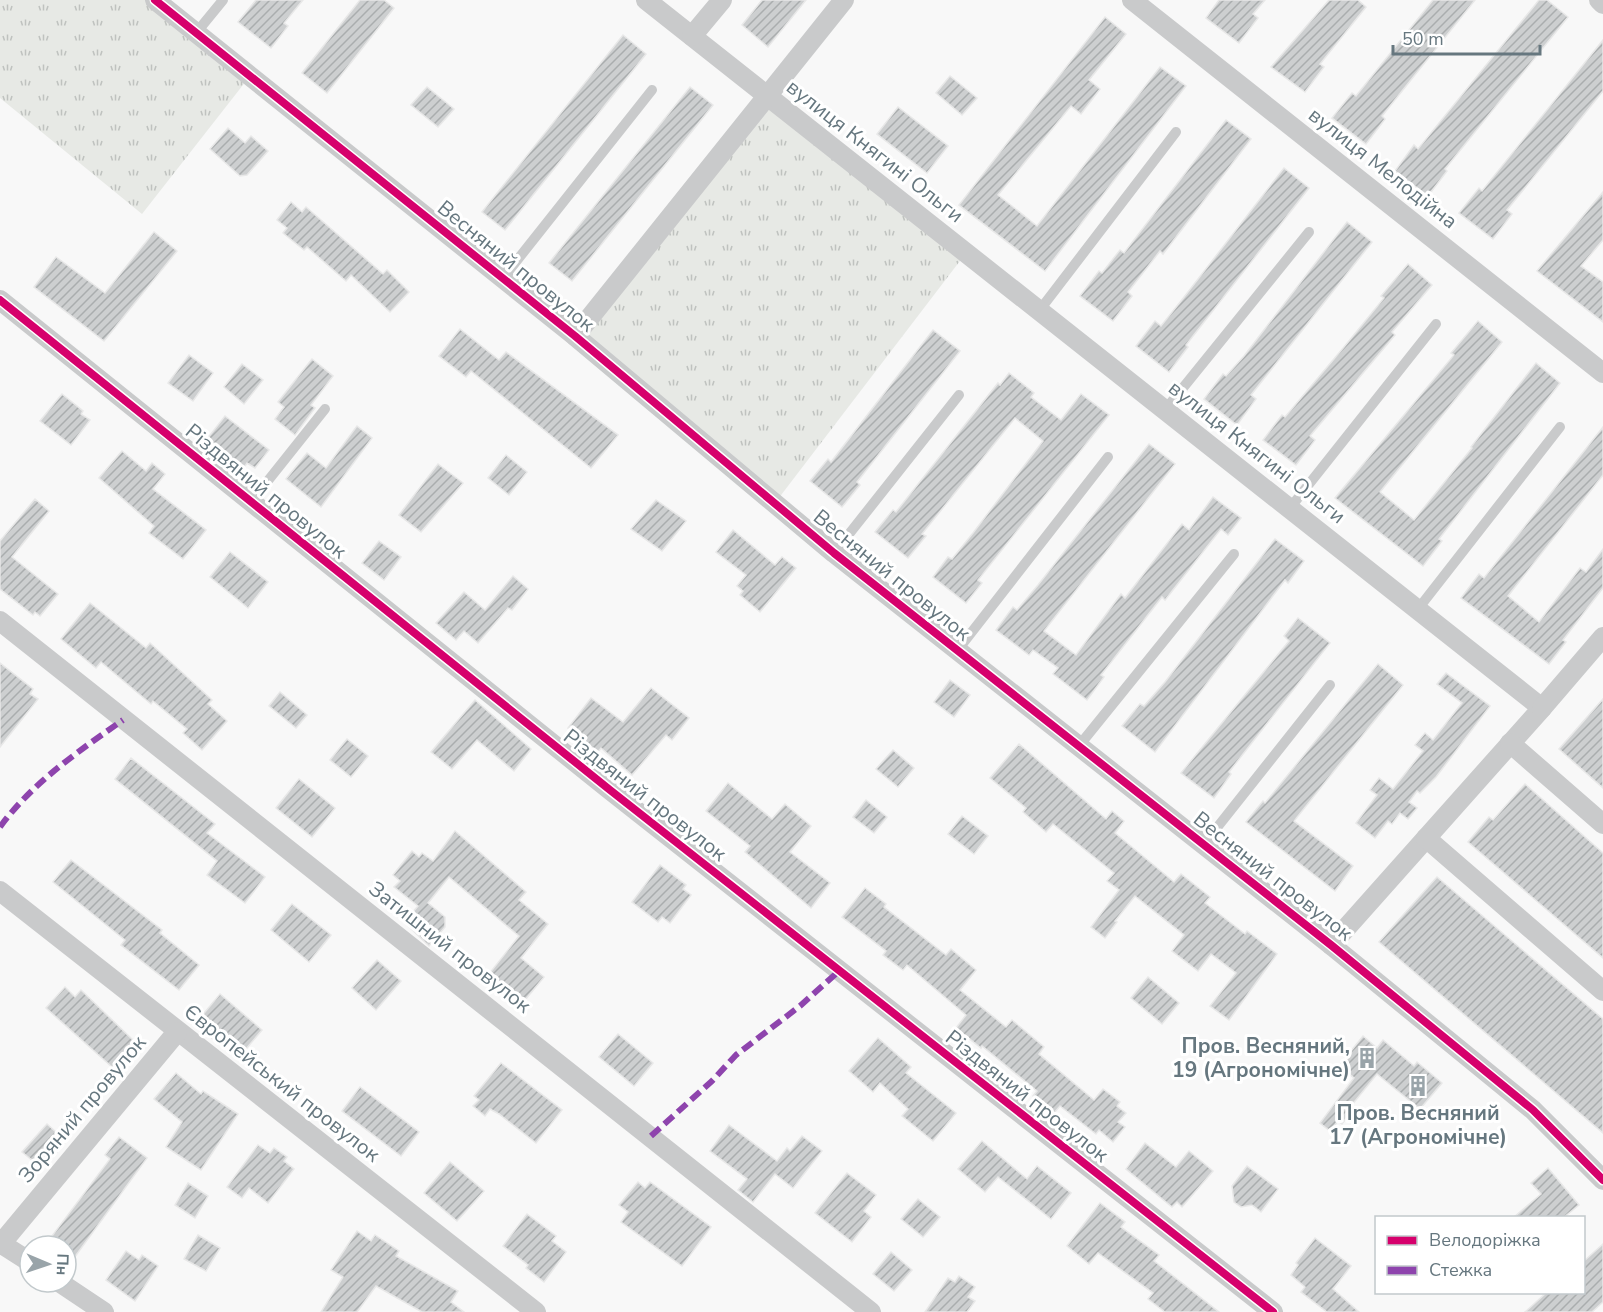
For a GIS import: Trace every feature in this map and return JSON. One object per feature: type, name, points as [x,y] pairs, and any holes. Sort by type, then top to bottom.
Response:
[{"type":"street","name":"Весняний провулок","points":[[155,0],[575,336],[834,553],[1331,945],[1533,1110],[1602,1176]]},
{"type":"street","name":"вулиця Княгині Ольги","points":[[646,0],[1542,708]]},
{"type":"street","points":[[692,36],[722,0]]},
{"type":"street","points":[[575,336],[844,0]]},
{"type":"street","name":"вулиця Мелодійна","points":[[1132,0],[1603,373]]},
{"type":"street","points":[[1599,0],[1603,4]]},
{"type":"street","name":"Різдвяний провулок","points":[[0,300],[600,783],[1273,1312]]},
{"type":"street","name":"Затишний провулок","points":[[0,621],[871,1312]]},
{"type":"street","points":[[1331,945],[1602,640]]},
{"type":"street","points":[[1510,743],[1603,824]]},
{"type":"street","points":[[1426,838],[1603,990]]},
{"type":"street","name":"Європейський провулок","points":[[0,891],[536,1312]]},
{"type":"street","name":"Зоряний провулок","points":[[0,1244],[177,1032]]},
{"type":"street","points":[[0,1244],[18,1255]]},
{"type":"street","points":[[77,1294],[104,1312]]},
{"type":"lane","points":[[196,33],[223,0]]},
{"type":"lane","points":[[503,278],[652,90]]},
{"type":"lane","points":[[1039,310],[1176,132]]},
{"type":"lane","points":[[1165,410],[1309,232]]},
{"type":"lane","points":[[1290,508],[1436,324]]},
{"type":"lane","points":[[834,553],[959,395]]},
{"type":"lane","points":[[251,502],[324,409]]},
{"type":"lane","points":[[1418,609],[1560,427]]},
{"type":"lane","points":[[957,651],[1108,457]]},
{"type":"lane","points":[[1078,747],[1234,554]]},
{"type":"lane","points":[[1204,844],[1330,685]]},
{"type":"green space","points":[[0,0],[155,0],[250,76],[142,214],[0,98]]},
{"type":"green space","points":[[767,96],[966,253],[775,503],[575,336]]},
{"type":"building","points":[[256,0],[303,0],[284,23],[288,26],[271,48],[238,22]]},
{"type":"building","points":[[360,0],[384,0],[394,8],[327,93],[302,73]]},
{"type":"building","points":[[762,0],[806,0],[768,47],[742,25]]},
{"type":"building","points":[[1219,0],[1265,0],[1253,14],[1258,18],[1239,43],[1206,18]]},
{"type":"building","points":[[1329,0],[1358,0],[1366,7],[1320,64],[1324,67],[1305,92],[1271,67]]},
{"type":"building","points":[[1433,0],[1475,0],[1382,116],[1385,119],[1366,144],[1332,118],[1352,93],[1356,96]]},
{"type":"building","points":[[1539,0],[1547,0],[1568,17],[1445,169],[1447,171],[1428,196],[1395,171],[1414,145],[1418,149]]},
{"type":"building","points":[[1105,17],[1126,34],[1089,80],[1100,89],[1081,114],[1071,106],[998,195],[1037,226],[1160,67],[1186,86],[1045,271],[959,205]]},
{"type":"building","points":[[623,35],[646,54],[505,230],[482,212]]},
{"type":"building","points":[[1603,40],[1603,91],[1507,210],[1512,214],[1493,239],[1459,213],[1479,188],[1482,191]]},
{"type":"building","points":[[950,76],[977,98],[962,115],[936,93]]},
{"type":"building","points":[[427,87],[454,109],[438,127],[411,105]]},
{"type":"building","points":[[690,87],[713,105],[572,281],[549,263]]},
{"type":"building","points":[[898,107],[948,146],[927,173],[877,134]]},
{"type":"building","points":[[1226,120],[1251,139],[1163,254],[1160,251],[1128,292],[1132,296],[1113,321],[1080,296],[1099,271],[1102,273],[1120,250],[1124,253]]},
{"type":"building","points":[[228,128],[245,143],[251,136],[268,151],[247,175],[240,176],[210,149]]},
{"type":"building","points":[[1284,168],[1309,188],[1186,345],[1188,347],[1169,372],[1136,346],[1155,321],[1161,326]]},
{"type":"building","points":[[1603,192],[1603,240],[1581,266],[1603,282],[1603,322],[1537,271]]},
{"type":"building","points":[[291,202],[302,212],[306,207],[383,274],[387,270],[409,292],[390,312],[351,275],[346,281],[307,247],[304,250],[283,233],[287,228],[277,220]]},
{"type":"building","points":[[1347,222],[1372,242],[1251,395],[1256,399],[1237,425],[1204,399],[1223,374],[1226,376],[1244,356]]},
{"type":"building","points":[[154,232],[177,251],[104,341],[34,287],[56,257],[105,293]]},
{"type":"building","points":[[1408,264],[1432,285],[1392,332],[1395,335],[1310,436],[1315,440],[1296,465],[1263,440],[1282,415],[1285,417],[1344,347],[1384,298],[1381,296]]},
{"type":"building","points":[[1478,321],[1502,342],[1380,492],[1414,520],[1536,363],[1560,383],[1439,539],[1442,541],[1423,566],[1335,498],[1454,355],[1451,353]]},
{"type":"building","points":[[460,329],[499,360],[506,352],[618,435],[591,468],[471,371],[466,377],[439,356]]},
{"type":"building","points":[[933,330],[960,351],[857,482],[860,485],[842,507],[810,481],[828,459],[831,462]]},
{"type":"building","points":[[189,355],[213,373],[193,401],[168,383]]},
{"type":"building","points":[[312,359],[333,376],[311,405],[315,408],[295,435],[275,419],[284,407],[278,402]]},
{"type":"building","points":[[242,364],[263,380],[244,404],[224,387]]},
{"type":"building","points":[[1009,373],[1034,393],[1031,397],[1061,420],[1081,394],[1109,415],[978,580],[982,583],[966,603],[933,577],[948,557],[952,559],[1043,441],[1015,418],[922,534],[926,536],[908,558],[875,532],[893,510],[896,512],[998,383],[1000,385]]},
{"type":"building","points":[[62,394],[83,411],[81,414],[90,420],[71,445],[40,421]]},
{"type":"building","points":[[225,416],[269,450],[255,468],[247,463],[241,472],[203,444]]},
{"type":"building","points":[[357,426],[372,438],[321,507],[286,479],[307,453],[326,468]]},
{"type":"building","points":[[1603,427],[1603,475],[1508,596],[1539,622],[1580,568],[1586,572],[1603,549],[1603,588],[1563,640],[1566,642],[1549,664],[1461,598],[1479,574],[1484,578]]},
{"type":"building","points":[[1149,444],[1175,464],[1044,631],[1076,655],[1121,594],[1125,598],[1182,524],[1189,530],[1213,497],[1241,518],[1228,535],[1221,529],[1165,600],[1162,597],[1101,675],[1104,677],[1087,700],[1053,674],[1058,668],[1033,650],[1029,655],[996,630],[1013,607],[1017,610],[1038,585]]},
{"type":"building","points":[[122,451],[146,471],[152,463],[165,474],[153,489],[206,530],[183,559],[149,533],[154,526],[99,478]]},
{"type":"building","points":[[506,455],[527,472],[509,495],[488,478]]},
{"type":"building","points":[[438,464],[463,483],[421,532],[399,515]]},
{"type":"building","points":[[35,499],[49,511],[12,557],[58,594],[40,616],[35,612],[33,615],[0,589],[0,541]]},
{"type":"building","points":[[656,500],[686,521],[662,551],[631,529]]},
{"type":"building","points":[[733,530],[775,565],[782,557],[796,568],[760,612],[740,595],[743,591],[737,586],[746,575],[716,552]]},
{"type":"building","points":[[1275,539],[1304,561],[1288,583],[1285,580],[1155,752],[1122,726],[1140,704],[1144,706],[1165,682]]},
{"type":"building","points":[[379,541],[401,557],[384,580],[362,563]]},
{"type":"building","points":[[230,552],[268,582],[248,608],[210,577]]},
{"type":"building","points":[[513,576],[528,589],[512,610],[508,608],[478,643],[464,631],[456,640],[436,623],[464,592],[485,610]]},
{"type":"building","points":[[90,603],[146,648],[150,643],[212,700],[208,704],[227,721],[202,750],[183,733],[187,729],[153,701],[151,704],[101,662],[96,668],[61,639]]},
{"type":"building","points":[[1298,618],[1330,643],[1229,772],[1231,774],[1214,798],[1181,773],[1289,641],[1284,636]]},
{"type":"building","points":[[0,663],[33,689],[30,694],[38,699],[0,747]]},
{"type":"building","points":[[1378,664],[1403,685],[1294,821],[1353,866],[1335,891],[1246,822],[1263,801],[1265,803]]},
{"type":"building","points":[[1446,673],[1490,706],[1436,777],[1420,793],[1417,791],[1409,802],[1417,808],[1408,819],[1400,813],[1392,824],[1388,821],[1375,838],[1356,823],[1377,795],[1370,790],[1379,778],[1393,789],[1423,751],[1415,745],[1425,733],[1433,740],[1462,703],[1437,684]]},
{"type":"building","points":[[950,680],[970,695],[954,717],[934,702]]},
{"type":"building","points":[[651,688],[689,718],[672,740],[666,735],[632,775],[601,748],[598,752],[568,728],[591,698],[623,722]]},
{"type":"building","points":[[280,692],[307,715],[296,728],[269,706]]},
{"type":"building","points":[[1603,699],[1603,788],[1559,749]]},
{"type":"building","points":[[475,700],[531,749],[514,771],[477,740],[452,769],[431,752]]},
{"type":"building","points":[[347,739],[368,756],[351,777],[330,760]]},
{"type":"building","points":[[1019,744],[1106,819],[1112,811],[1124,821],[1115,833],[1174,882],[1181,874],[1210,897],[1205,903],[1245,934],[1247,931],[1277,954],[1229,1020],[1210,1006],[1236,973],[1211,954],[1198,971],[1172,951],[1184,935],[1135,896],[1105,938],[1091,927],[1119,890],[1107,881],[1114,873],[1053,824],[1046,832],[1023,812],[1026,808],[990,778]]},
{"type":"building","points":[[893,750],[914,768],[898,787],[876,769]]},
{"type":"building","points":[[131,758],[215,824],[207,833],[265,877],[245,903],[207,875],[217,861],[115,779]]},
{"type":"building","points":[[299,779],[335,808],[312,837],[276,808]]},
{"type":"building","points":[[728,783],[772,819],[785,804],[811,826],[790,852],[830,883],[811,908],[745,852],[750,846],[706,811]]},
{"type":"building","points":[[1525,784],[1603,853],[1603,958],[1468,842],[1489,817],[1493,820]]},
{"type":"building","points":[[866,800],[887,817],[874,833],[853,817]]},
{"type":"building","points":[[962,816],[988,836],[974,854],[948,834]]},
{"type":"building","points":[[455,831],[526,892],[519,900],[548,924],[521,958],[544,977],[525,1000],[501,982],[497,988],[485,979],[519,936],[449,877],[428,903],[445,917],[445,927],[429,946],[404,922],[418,906],[394,887],[400,881],[393,875],[412,851],[419,857],[422,853],[433,861]]},
{"type":"building","points":[[71,860],[162,930],[160,933],[199,965],[179,990],[121,945],[125,940],[53,882]]},
{"type":"building","points":[[660,865],[686,885],[683,889],[691,895],[670,923],[662,917],[658,922],[632,902]]},
{"type":"building","points":[[1437,877],[1603,1019],[1603,1133],[1379,942]]},
{"type":"building","points":[[865,888],[886,904],[884,907],[946,955],[951,949],[976,970],[960,990],[1006,1027],[1012,1020],[1044,1047],[1039,1054],[1094,1100],[1103,1089],[1120,1102],[1117,1106],[1126,1113],[1118,1122],[1125,1127],[1113,1142],[1099,1130],[1096,1134],[1060,1106],[1054,1113],[1033,1096],[1037,1091],[956,1028],[966,1015],[907,965],[903,970],[883,955],[886,951],[842,917]]},
{"type":"building","points":[[292,904],[331,935],[309,962],[271,930]]},
{"type":"building","points":[[377,960],[401,981],[376,1010],[352,988]]},
{"type":"building","points":[[1148,977],[1179,1003],[1162,1024],[1131,998]]},
{"type":"building","points":[[65,987],[75,997],[81,990],[135,1042],[112,1067],[46,1008]]},
{"type":"building","points":[[220,994],[262,1030],[246,1049],[230,1035],[226,1040],[220,1035],[215,1041],[195,1024]]},
{"type":"building","points":[[618,1034],[653,1063],[634,1086],[599,1057]]},
{"type":"building","points":[[1363,1036],[1377,1048],[1383,1040],[1414,1066],[1417,1062],[1442,1083],[1420,1109],[1377,1074],[1351,1106],[1354,1108],[1342,1124],[1338,1121],[1330,1131],[1320,1123],[1354,1078],[1339,1066]]},
{"type":"building","points":[[878,1038],[911,1067],[906,1073],[956,1113],[933,1141],[902,1116],[908,1109],[880,1083],[873,1092],[849,1071]]},
{"type":"building","points":[[501,1063],[562,1110],[536,1143],[499,1114],[490,1109],[485,1116],[473,1106],[479,1100],[474,1096]]},
{"type":"building","points":[[176,1073],[201,1094],[203,1091],[238,1114],[201,1170],[166,1147],[182,1122],[154,1099]]},
{"type":"building","points":[[360,1087],[419,1132],[401,1156],[342,1111]]},
{"type":"building","points":[[47,1124],[66,1141],[52,1158],[47,1154],[38,1165],[22,1152]]},
{"type":"building","points":[[729,1125],[777,1161],[787,1148],[790,1151],[802,1136],[822,1151],[793,1188],[775,1174],[753,1202],[738,1190],[747,1179],[710,1151]]},
{"type":"building","points":[[119,1137],[147,1158],[78,1253],[78,1234],[54,1234],[110,1159],[105,1155]]},
{"type":"building","points":[[982,1141],[1027,1179],[1037,1166],[1071,1193],[1051,1219],[998,1177],[985,1192],[958,1169]]},
{"type":"building","points":[[1145,1143],[1176,1167],[1189,1151],[1213,1171],[1182,1207],[1177,1202],[1172,1207],[1126,1169]]},
{"type":"building","points":[[258,1145],[270,1153],[274,1148],[287,1157],[284,1161],[294,1169],[268,1203],[249,1188],[242,1198],[227,1187]]},
{"type":"building","points":[[450,1162],[484,1191],[457,1221],[424,1193]]},
{"type":"building","points":[[1247,1166],[1278,1189],[1261,1212],[1252,1205],[1241,1207],[1234,1202],[1232,1186]]},
{"type":"building","points":[[1548,1168],[1579,1205],[1565,1216],[1515,1216],[1541,1194],[1531,1183]]},
{"type":"building","points":[[847,1173],[876,1195],[864,1211],[871,1217],[852,1242],[815,1213]]},
{"type":"building","points":[[638,1182],[645,1188],[650,1182],[711,1227],[682,1266],[621,1222],[628,1212],[619,1205]]},
{"type":"building","points":[[188,1183],[208,1196],[195,1218],[175,1205]]},
{"type":"building","points":[[918,1199],[940,1217],[923,1237],[901,1219]]},
{"type":"building","points":[[1100,1203],[1125,1222],[1121,1227],[1159,1255],[1154,1261],[1219,1312],[1165,1312],[1148,1299],[1153,1293],[1098,1253],[1089,1264],[1067,1246]]},
{"type":"building","points":[[527,1214],[556,1236],[552,1241],[566,1252],[544,1282],[526,1268],[528,1265],[503,1246]]},
{"type":"building","points":[[357,1231],[371,1241],[375,1235],[399,1251],[396,1256],[458,1291],[451,1302],[464,1312],[422,1312],[376,1286],[357,1312],[321,1312],[343,1277],[331,1270]]},
{"type":"building","points":[[198,1235],[220,1248],[206,1271],[184,1259]]},
{"type":"building","points":[[1315,1238],[1351,1266],[1333,1289],[1359,1312],[1327,1312],[1301,1292],[1305,1287],[1291,1275],[1298,1265],[1296,1263]]},
{"type":"building","points":[[1603,1244],[1603,1302],[1592,1312],[1525,1312],[1545,1294],[1585,1294],[1585,1260]]},
{"type":"building","points":[[126,1251],[139,1260],[142,1255],[158,1266],[135,1301],[106,1280]]},
{"type":"building","points":[[891,1252],[912,1270],[894,1291],[873,1274]]},
{"type":"building","points":[[959,1276],[975,1287],[968,1297],[975,1301],[967,1312],[925,1312],[948,1278],[955,1282]]},
{"type":"marked path","points":[[0,827],[42,782],[74,755],[123,720]]},
{"type":"marked path","points":[[651,1136],[712,1081],[736,1055],[800,1006],[839,971]]},
{"type":"cycle path","points":[[155,0],[575,336],[834,553],[1331,945],[1533,1110],[1603,1180]]},
{"type":"cycle path","points":[[0,300],[610,790],[1273,1312]]},
{"type":"place","name":"Пров. Весняний, 19 (Агрономічне)","points":[[1367,1058]]},
{"type":"place","name":"Пров. Весняний 17 (Агрономічне)","points":[[1418,1086]]}]
